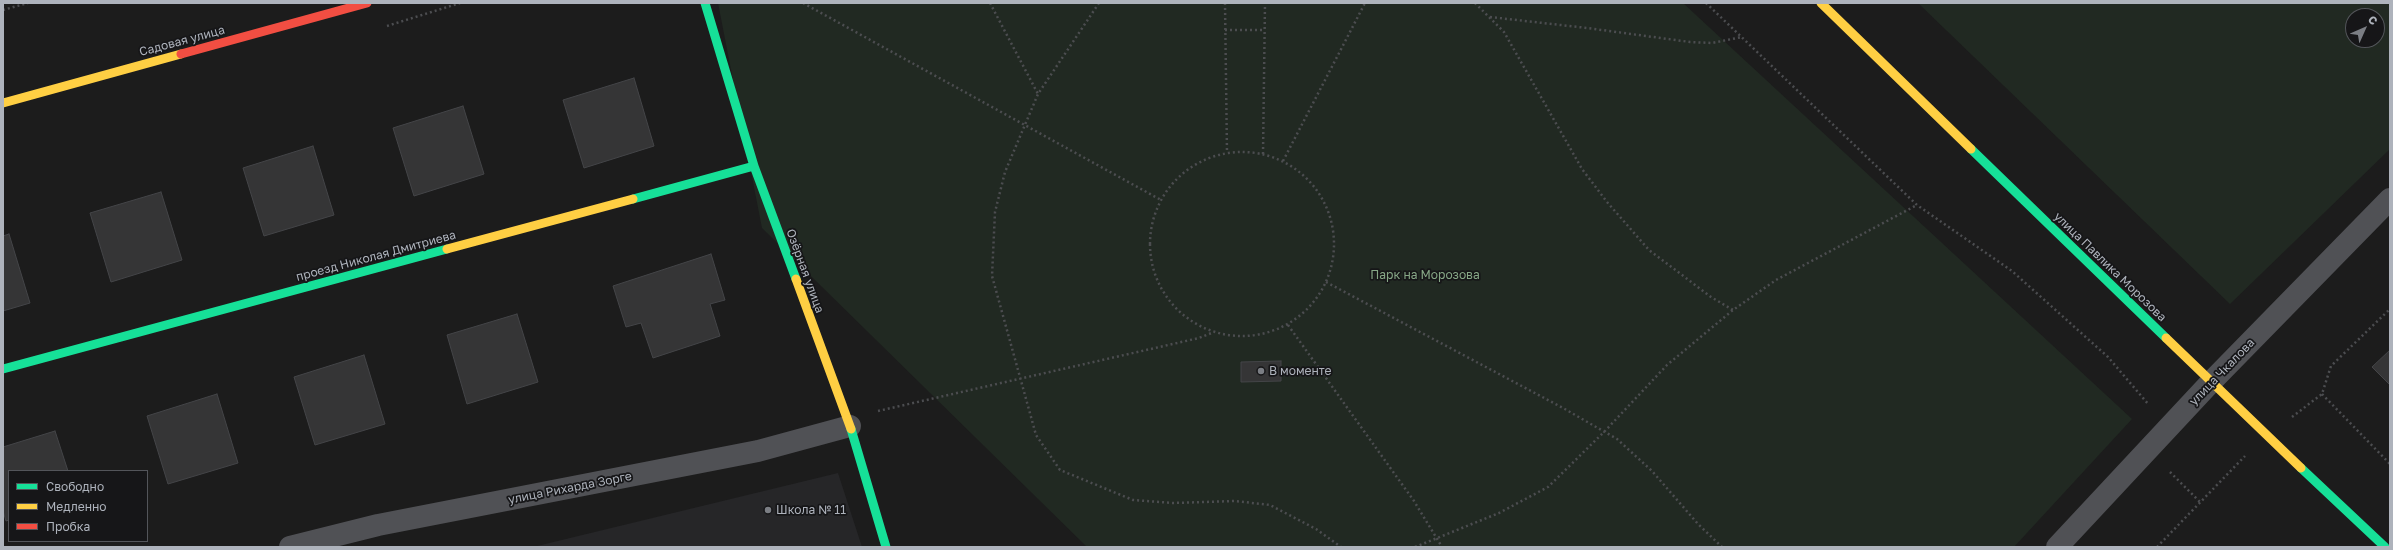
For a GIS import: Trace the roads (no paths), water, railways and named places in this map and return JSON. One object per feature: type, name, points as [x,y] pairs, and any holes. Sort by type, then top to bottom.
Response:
[{"type":"street","name":"Садовая улица","points":[[3,103],[367,3]]},
{"type":"street","name":"Озёрная улица","points":[[705,3],[754,166],[848,422],[886,547]]},
{"type":"street","name":"улица Павлика Морозова","points":[[1821,3],[2211,382],[2385,547]]},
{"type":"street","name":"проезд Николая Дмитриева","points":[[3,369],[754,166]]},
{"type":"street","name":"улица Чкалова","points":[[2057,547],[2211,382],[2390,199]]},
{"type":"street","name":"улица Рихарда Зорге","points":[[290,547],[378,525],[758,452],[848,422]]},
{"type":"place","name":"В моменте","points":[[1261,371]]},
{"type":"place","name":"Школа № 11","points":[[768,510]]},
{"type":"park label","name":"Парк на Морозова","points":[[1425,275]]}]
